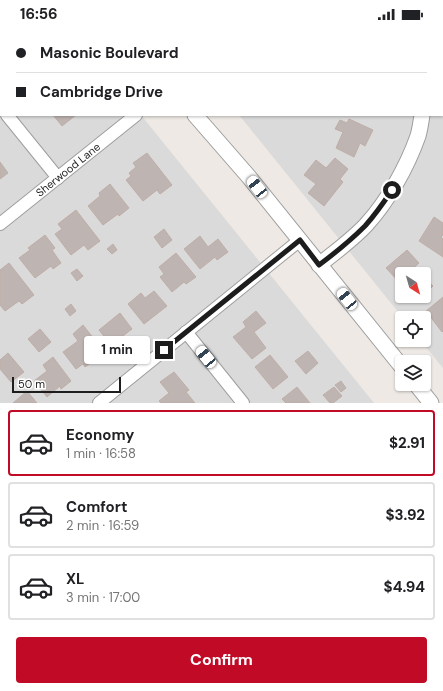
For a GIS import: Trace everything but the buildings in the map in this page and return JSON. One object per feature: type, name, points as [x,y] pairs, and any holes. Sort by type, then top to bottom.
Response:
[{"type":"street","points":[[8,116],[58,178]]},
{"type":"street","name":"Sherwood Lane","points":[[0,224],[135,116]]},
{"type":"street","points":[[196,116],[249,176],[395,358]]},
{"type":"street","points":[[319,265],[357,234],[381,206],[403,171],[418,135],[422,116]]},
{"type":"street","points":[[99,403],[300,240]]},
{"type":"street","points":[[186,332],[243,403]]},
{"type":"street","points":[[422,391],[431,403]]},
{"type":"shaded area","points":[[0,116],[142,116],[374,403],[0,403]]},
{"type":"shaded area","points":[[240,116],[443,116],[443,368],[426,347],[431,347],[431,311],[397,311]]},
{"type":"route","points":[[164,350],[300,240],[319,265],[344,246],[366,225],[392,190]]}]
